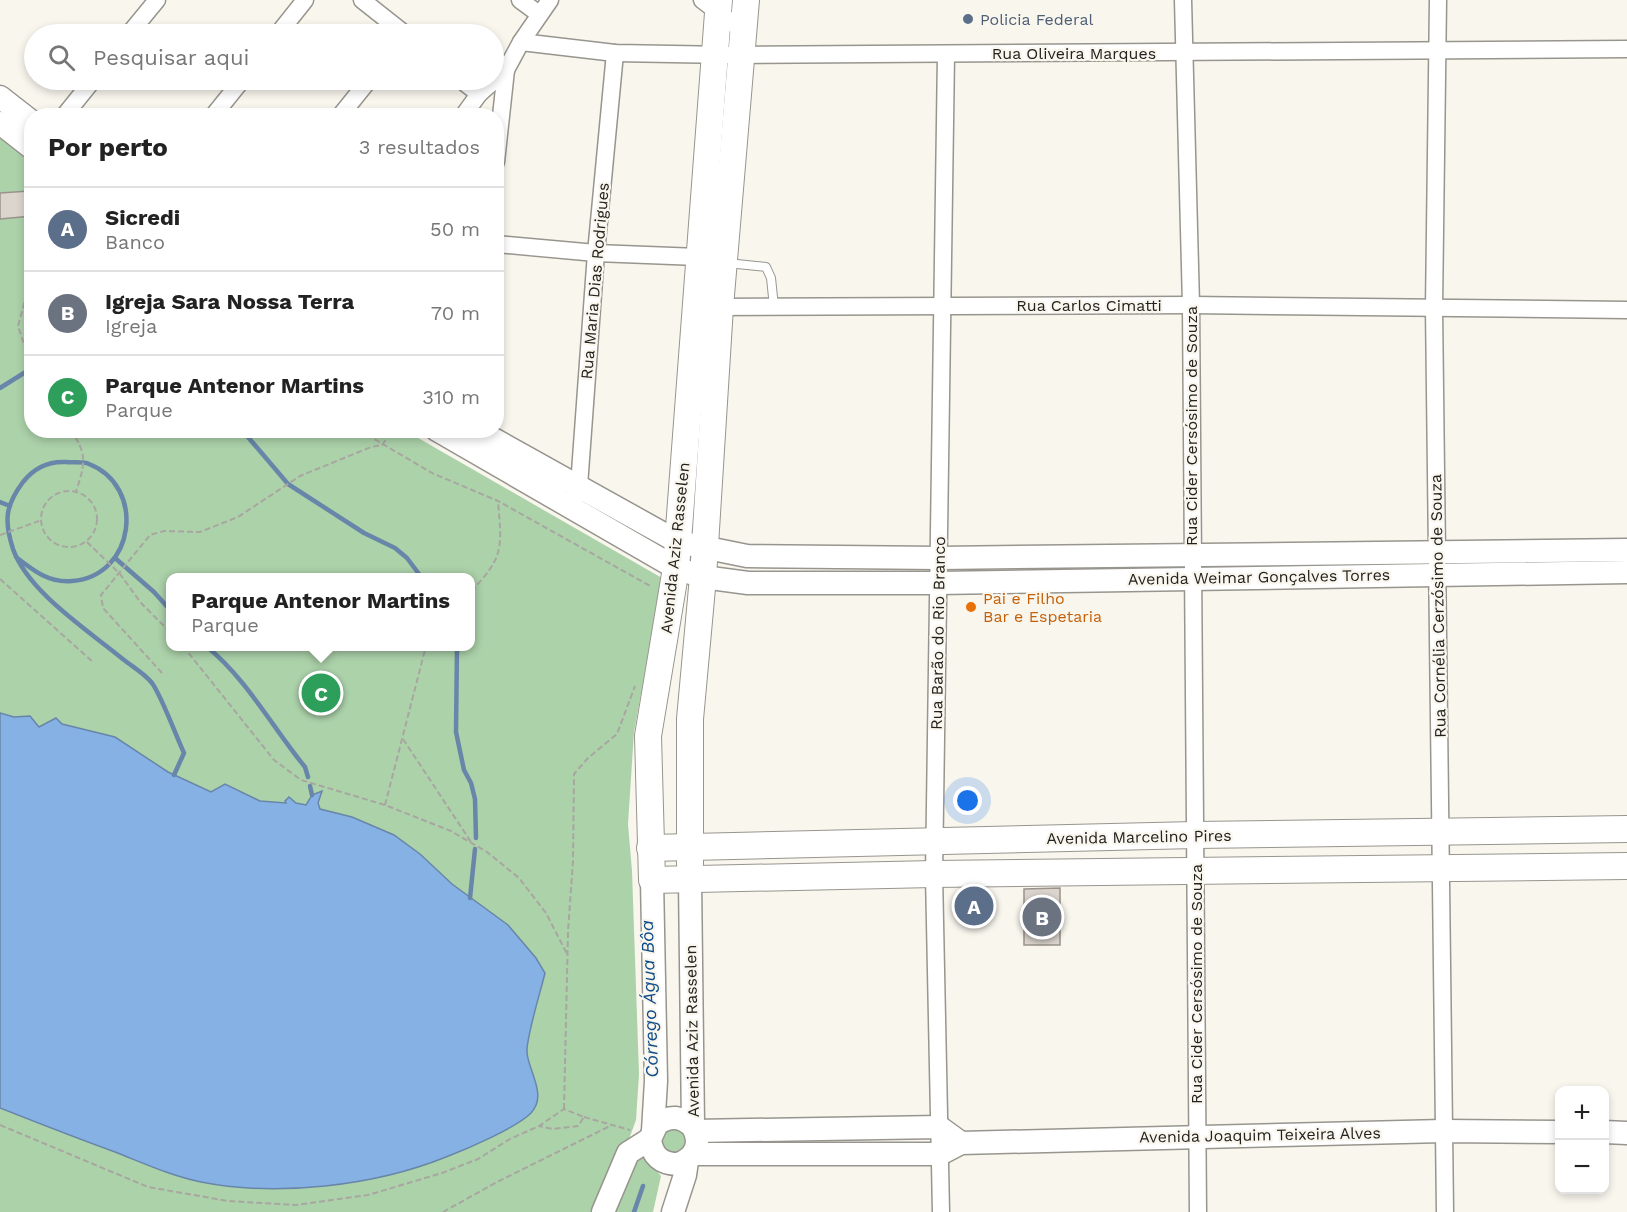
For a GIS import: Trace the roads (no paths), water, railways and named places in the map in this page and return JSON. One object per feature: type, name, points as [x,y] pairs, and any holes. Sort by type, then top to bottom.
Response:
[{"type":"main road","name":"Avenida Aziz Rasselen","points":[[674,1212],[690,1157],[698,1143],[694,1129],[690,719],[705,549],[707,307],[698,257],[732,49],[746,0]]},
{"type":"main road","name":"Avenida Aziz Rasselen","points":[[651,1135],[656,1081],[648,736],[676,568],[707,307],[723,262],[732,49],[713,4]]},
{"type":"main road","points":[[0,97],[24,116]]},
{"type":"main road","points":[[0,123],[24,142]]},
{"type":"main road","name":"Avenida Weimar Gonçalves Torres","points":[[474,438],[572,509],[676,568],[703,576],[748,583],[939,583],[1192,578],[1627,550]]},
{"type":"main road","name":"Avenida Weimar Gonçalves Torres","points":[[475,438],[579,486],[678,542],[747,556],[939,558],[1192,555],[1627,572]]},
{"type":"main road","name":"Avenida Marcelino Pires","points":[[650,848],[1195,835],[1627,829]]},
{"type":"main road","name":"Avenida Marcelino Pires","points":[[652,880],[934,874],[1627,866]]},
{"type":"main road","name":"Avenida Aziz Rasselen","points":[[603,1212],[628,1153],[651,1135],[657,1124],[672,1117],[687,1122],[694,1129]]},
{"type":"main road","points":[[694,1129],[939,1127],[961,1143]]},
{"type":"main road","points":[[910,1128],[912,1153]]},
{"type":"main road","name":"Avenida Joaquim Teixeira Alves","points":[[940,1154],[961,1143],[1443,1131],[1555,1132]]},
{"type":"main road","points":[[1609,1132],[1627,1133]]},
{"type":"main road","points":[[651,1135],[651,1148],[662,1161],[678,1164],[690,1157],[940,1154]]},
{"type":"street","points":[[137,24],[157,0]]},
{"type":"street","points":[[286,24],[305,0]]},
{"type":"street","points":[[362,0],[392,24]]},
{"type":"street","points":[[520,0],[539,14]]},
{"type":"street","points":[[504,88],[506,70],[521,42],[550,0]]},
{"type":"street","name":"Rua Cider Cersósimo de Souza","points":[[1183,0],[1191,305],[1198,1212]]},
{"type":"street","name":"Rua Cornélia Cerzósimo de Souza","points":[[1438,0],[1434,308],[1436,564],[1442,831],[1444,1212]]},
{"type":"street","points":[[713,4],[732,49]]},
{"type":"street","name":"Rua Oliveira Marques","points":[[521,42],[615,53],[732,49],[946,54],[1627,49]]},
{"type":"street","name":"Rua Maria Dias Rodrigues","points":[[572,509],[579,486],[596,254],[615,53]]},
{"type":"street","name":"Rua Barão do Rio Branco","points":[[941,1212],[934,874],[946,54]]},
{"type":"street","points":[[70,108],[85,90]]},
{"type":"street","points":[[219,108],[234,90]]},
{"type":"street","points":[[346,108],[361,90]]},
{"type":"street","points":[[474,90],[479,94]]},
{"type":"street","points":[[469,108],[484,90]]},
{"type":"street","points":[[502,108],[504,90]]},
{"type":"street","points":[[504,245],[596,254],[698,257]]},
{"type":"street","name":"Rua Carlos Cimatti","points":[[707,307],[1191,305],[1627,310]]},
{"type":"lane","points":[[723,262],[766,267],[771,278],[774,307]]},
{"type":"water","points":[[0,713],[14,717],[30,716],[39,727],[56,718],[62,724],[115,737],[168,772],[211,792],[225,784],[260,801],[286,803],[289,797],[296,803],[306,805],[312,795],[322,791],[318,803],[320,809],[352,817],[394,835],[420,854],[452,884],[508,925],[536,958],[545,973],[527,1045],[528,1059],[536,1083],[538,1099],[531,1113],[491,1138],[418,1167],[357,1182],[293,1188],[261,1188],[201,1182],[179,1176],[0,1108]]},
{"type":"waterway","points":[[0,388],[24,373]]},
{"type":"waterway","points":[[249,438],[288,484],[364,533],[395,548],[407,558],[418,573]]},
{"type":"waterway","points":[[16,557],[23,562],[29,567],[42,575],[64,581],[93,575],[110,564],[121,548],[126,529],[126,509],[119,491],[107,475],[81,462],[60,462],[37,469],[23,482],[10,506],[7,522],[10,539],[13,549],[21,565],[45,595],[152,683],[184,753],[174,775]]},
{"type":"waterway","points":[[0,502],[10,506]]},
{"type":"waterway","points":[[115,558],[166,605]]},
{"type":"waterway","points":[[211,651],[246,688],[305,767],[308,777]]},
{"type":"waterway","points":[[457,651],[456,732],[464,770],[471,783],[475,799],[476,838]]},
{"type":"waterway","points":[[310,786],[312,795]]},
{"type":"waterway","points":[[470,898],[475,849]]},
{"type":"waterway","name":"Córrego Água Bôa","points":[[634,1212],[643,1186]]},
{"type":"place","name":"Policia Federal","points":[[968,19]]},
{"type":"place","name":"Pai e Filho Bar e Espetaria","points":[[971,607]]},
{"type":"place","name":"Parque Antenor Martins","points":[[321,693]]},
{"type":"place","name":"Sicredi","points":[[974,906]]},
{"type":"place","name":"Igreja Sara Nossa Terra","points":[[1042,917]]}]
